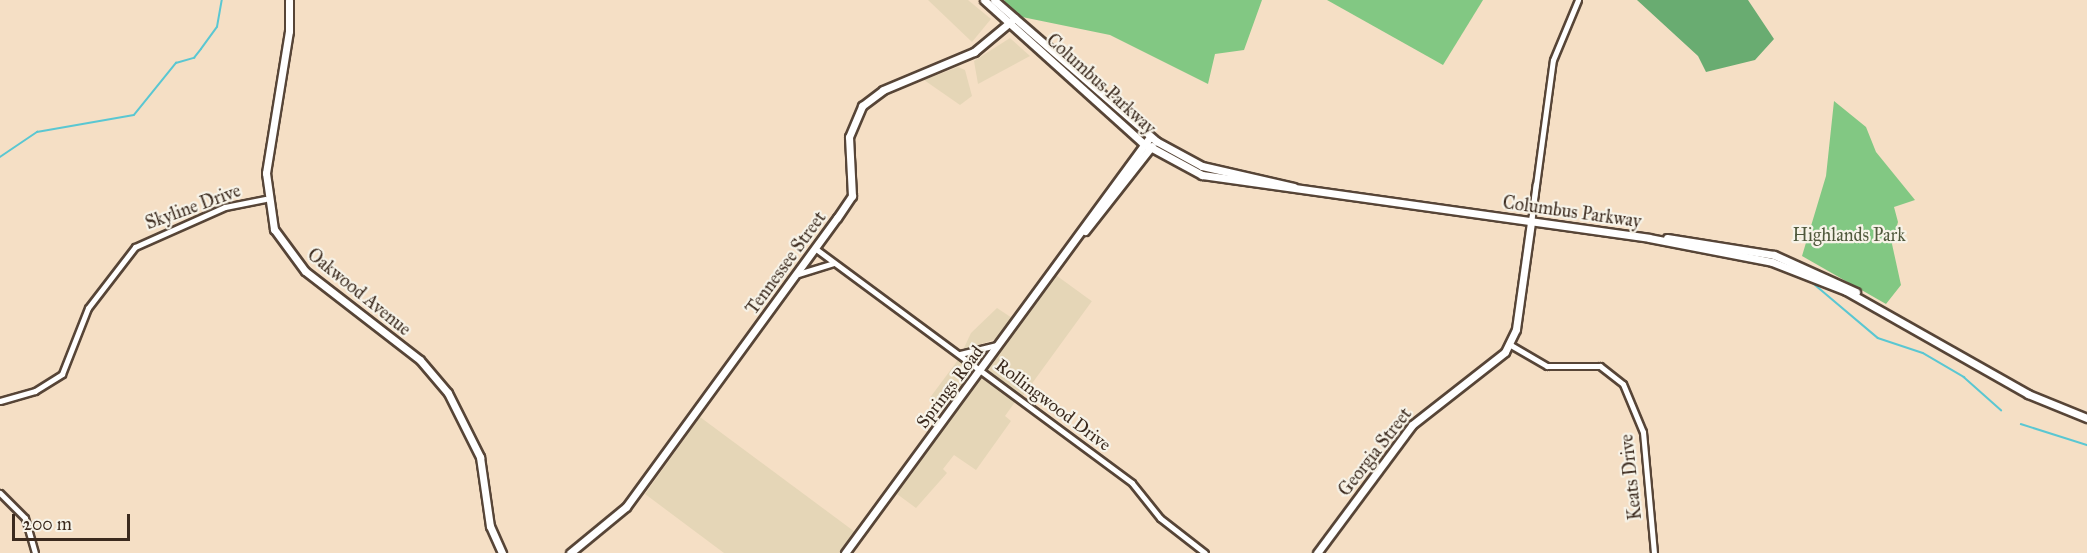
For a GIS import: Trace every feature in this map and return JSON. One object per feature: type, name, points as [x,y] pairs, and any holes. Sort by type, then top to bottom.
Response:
[{"type":"main road","name":"Oakwood Avenue","points":[[289,0],[265,199],[273,228],[296,262],[420,360],[448,393],[480,457],[490,525],[502,553]]},
{"type":"main road","name":"Columbus Parkway","points":[[984,0],[1153,139],[1202,166],[1314,193]]},
{"type":"main road","name":"Columbus Parkway","points":[[994,0],[1012,21],[1143,143],[1226,182],[1649,238],[1772,262],[1893,316],[2028,394],[2087,418]]},
{"type":"main road","name":"Tennessee Street","points":[[570,553],[626,507],[798,274],[852,196],[849,137],[862,106],[883,90],[974,52],[1012,21]]},
{"type":"main road","name":"Springs Road","points":[[1078,239],[1143,143],[1153,139]]},
{"type":"main road","name":"Springs Road","points":[[845,553],[1078,239],[1150,148],[1153,139]]},
{"type":"main road","points":[[1509,344],[1531,222]]},
{"type":"main road","name":"Georgia Street","points":[[1317,553],[1412,425],[1496,362],[1509,344]]},
{"type":"street","points":[[1531,222],[1553,60],[1578,0]]},
{"type":"street","name":"Skyline Drive","points":[[0,401],[35,391],[62,374],[88,308],[135,247],[225,207],[265,199]]},
{"type":"street","name":"Rollingwood Drive","points":[[816,249],[1132,483],[1160,518],[1205,553]]},
{"type":"street","points":[[798,274],[810,267],[833,263]]},
{"type":"street","points":[[959,354],[978,353],[1001,343]]},
{"type":"street","name":"Keats Drive","points":[[1509,344],[1547,366],[1600,366],[1623,384],[1643,432],[1654,553]]},
{"type":"street","points":[[0,493],[25,518],[35,553]]},
{"type":"shaded area","points":[[928,0],[968,0],[991,19],[972,42]]},
{"type":"shaded area","points":[[1010,38],[1030,56],[978,84],[974,61]]},
{"type":"shaded area","points":[[958,67],[965,70],[972,96],[960,105],[924,80]]},
{"type":"shaded area","points":[[1053,273],[1092,301],[1021,399],[982,371]]},
{"type":"shaded area","points":[[997,308],[1012,318],[996,339],[963,350],[971,333]]},
{"type":"shaded area","points":[[958,360],[1015,402],[1005,416],[1011,421],[976,470],[954,455],[943,469],[947,473],[916,508],[897,494],[952,417],[929,399]]},
{"type":"shaded area","points":[[700,417],[855,532],[839,553],[724,553],[645,494]]},
{"type":"green space","points":[[1004,0],[1262,0],[1244,50],[1215,54],[1208,84],[1110,35],[1012,15]]},
{"type":"green space","points":[[1327,0],[1483,0],[1443,65]]},
{"type":"green space","points":[[1637,0],[1748,0],[1774,39],[1755,60],[1706,72],[1698,56]]},
{"type":"green space","name":"Highlands Park","points":[[1834,101],[1866,127],[1876,152],[1915,200],[1894,207],[1898,222],[1892,244],[1901,285],[1886,304],[1802,256],[1826,176]]},
{"type":"waterway","points":[[0,157],[37,132],[134,115],[176,63],[194,58],[201,49],[217,27],[222,0]]},
{"type":"waterway","points":[[1813,283],[1878,338],[1923,353],[1964,377],[2001,410]]},
{"type":"waterway","points":[[2021,424],[2087,445]]}]
